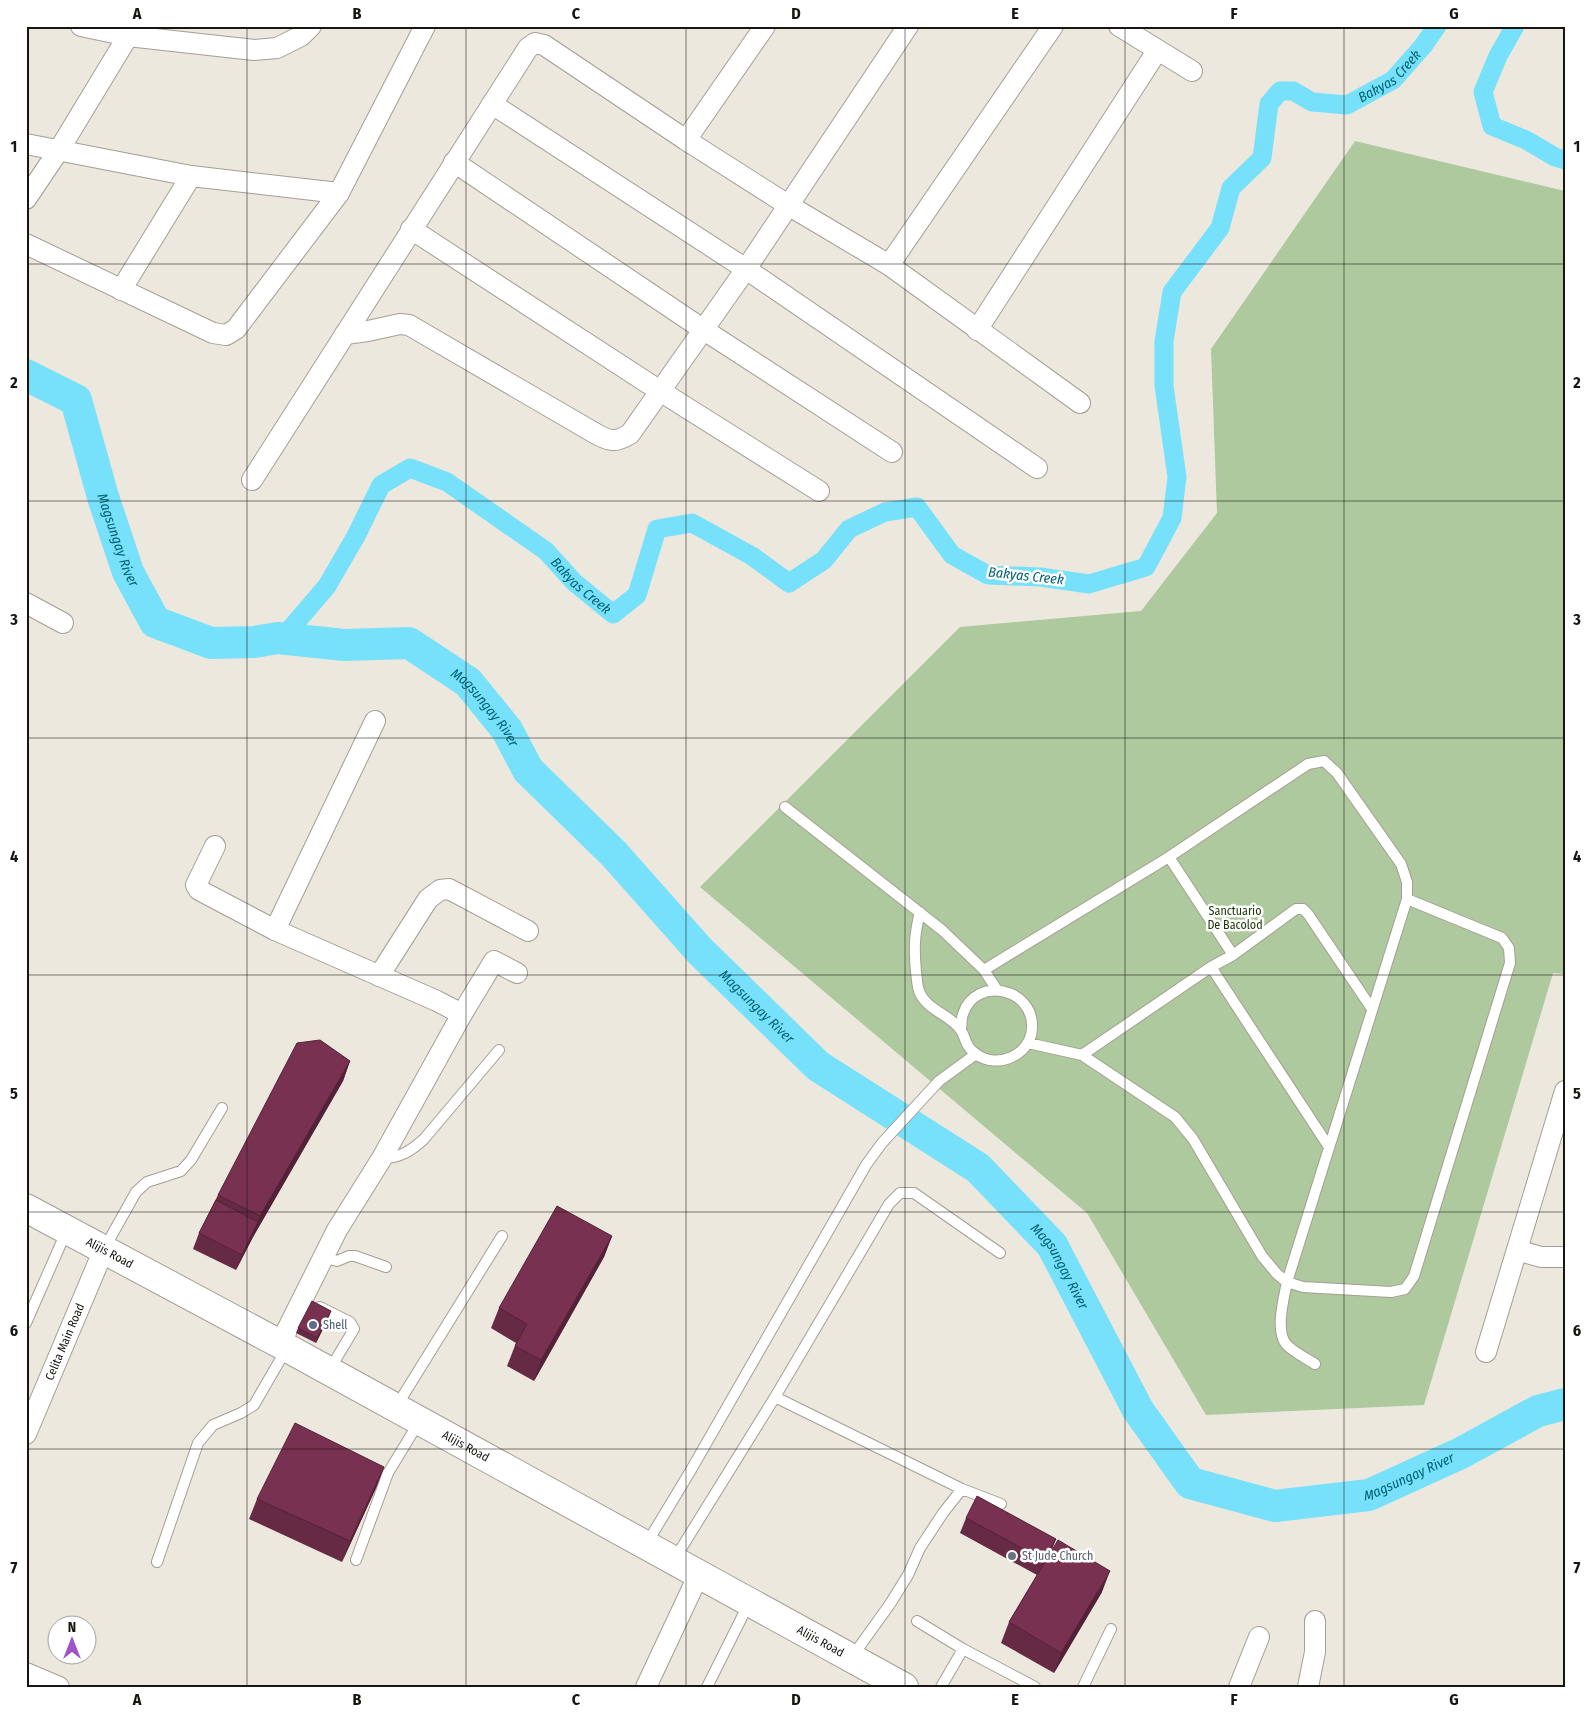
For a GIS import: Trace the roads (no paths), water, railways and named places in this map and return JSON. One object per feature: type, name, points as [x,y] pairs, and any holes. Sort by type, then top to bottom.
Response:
[{"type":"main road","name":"Alijis Road","points":[[26,1208],[329,1371],[904,1687]]},
{"type":"street","points":[[81,26],[130,31],[254,50],[277,48],[301,36],[311,26]]},
{"type":"street","points":[[26,244],[213,333],[226,335],[236,329],[339,193],[425,26]]},
{"type":"street","points":[[686,140],[765,26]]},
{"type":"street","points":[[345,334],[400,324],[409,325],[609,441],[619,440],[630,434],[746,270],[908,26]]},
{"type":"street","points":[[889,266],[1052,26]]},
{"type":"street","points":[[1119,26],[1192,72]]},
{"type":"street","points":[[26,199],[59,150],[130,31]]},
{"type":"street","points":[[252,480],[454,162],[528,48],[535,44],[544,45],[686,140],[889,266],[1080,403]]},
{"type":"street","points":[[977,330],[1157,51]]},
{"type":"street","points":[[492,104],[746,270],[1037,468]]},
{"type":"street","points":[[26,144],[191,176],[339,193]]},
{"type":"street","points":[[454,162],[704,330],[892,452]]},
{"type":"street","points":[[121,290],[191,176]]},
{"type":"street","points":[[412,229],[660,391],[819,491]]},
{"type":"street","points":[[26,603],[63,623]]},
{"type":"street","points":[[275,930],[375,721]]},
{"type":"street","points":[[215,846],[198,877],[196,885],[199,890],[275,930],[462,1014]]},
{"type":"street","points":[[379,976],[428,899],[440,890],[450,889],[528,931]]},
{"type":"street","points":[[283,1346],[337,1230],[382,1158],[462,1014],[494,961],[517,973]]},
{"type":"street","points":[[1486,1352],[1565,1091]]},
{"type":"street","name":"Celita Main Road","points":[[26,1434],[104,1249]]},
{"type":"street","points":[[1517,1250],[1542,1256],[1565,1258]]},
{"type":"street","points":[[646,1687],[699,1574]]},
{"type":"street","points":[[1308,1687],[1315,1652],[1316,1621]]},
{"type":"street","points":[[1240,1687],[1259,1637]]},
{"type":"street","points":[[26,1674],[59,1687]]},
{"type":"lane","points":[[984,970],[1169,857],[1308,764],[1324,761],[1337,773],[1400,864],[1407,882],[1407,899],[1287,1282],[1281,1315],[1281,1329],[1284,1340],[1287,1345],[1314,1364]]},
{"type":"lane","points":[[785,807],[942,930],[984,970],[997,990]]},
{"type":"lane","points":[[1169,857],[1233,954]]},
{"type":"lane","points":[[1028,1043],[1082,1055],[1174,1117],[1193,1139],[1262,1256],[1277,1274],[1287,1282],[1303,1287],[1391,1292],[1405,1288],[1414,1276],[1510,963],[1509,948],[1502,938],[1407,899]]},
{"type":"lane","points":[[1082,1055],[1233,954],[1296,909],[1303,909],[1372,1010]]},
{"type":"lane","points":[[920,912],[914,944],[918,990],[923,999],[961,1029]]},
{"type":"lane","points":[[1211,967],[1329,1147]]},
{"type":"lane","points":[[997,990],[1011,993],[1023,1002],[1031,1014],[1032,1029],[1028,1043],[1018,1054],[1004,1060],[990,1060],[976,1054],[966,1043],[961,1029],[963,1014],[970,1002],[982,993],[997,990]]},
{"type":"lane","points":[[382,1158],[402,1156],[413,1150],[499,1050]]},
{"type":"lane","points":[[646,1544],[692,1470],[866,1165],[882,1143],[939,1081],[976,1054]]},
{"type":"lane","points":[[104,1249],[136,1192],[147,1182],[181,1171],[191,1160],[222,1108]]},
{"type":"lane","points":[[673,1561],[775,1397],[889,1204],[900,1193],[914,1193],[1000,1252]]},
{"type":"lane","points":[[26,1323],[67,1229]]},
{"type":"lane","points":[[396,1408],[502,1236]]},
{"type":"lane","points":[[323,1257],[337,1261],[349,1256],[355,1256],[386,1267]]},
{"type":"lane","points":[[304,1299],[350,1322],[354,1329],[329,1371]]},
{"type":"lane","points":[[157,1562],[198,1444],[213,1425],[254,1405],[283,1346]]},
{"type":"lane","points":[[775,1397],[962,1489],[1001,1504]]},
{"type":"lane","points":[[356,1560],[388,1473],[419,1421]]},
{"type":"lane","points":[[851,1658],[908,1575],[920,1548],[938,1520],[962,1489]]},
{"type":"lane","points":[[707,1687],[749,1602]]},
{"type":"lane","points":[[918,1621],[963,1649],[1008,1671],[1035,1687]]},
{"type":"lane","points":[[1083,1687],[1112,1629]]},
{"type":"lane","points":[[942,1687],[963,1649]]},
{"type":"waterway","name":"Bakyas Creek","points":[[278,638],[286,634],[327,586],[356,536],[381,485],[410,468],[447,482],[546,551],[574,582],[613,614],[637,595],[657,529],[692,523],[752,556],[789,583],[824,560],[849,529],[885,512],[917,507],[952,555],[988,575],[1040,577],[1089,584],[1146,567],[1172,518],[1177,477],[1164,386],[1164,341],[1172,292],[1220,228],[1231,188],[1262,158],[1269,104],[1280,91],[1293,91],[1312,102],[1347,105],[1393,80],[1423,46],[1437,26]]},
{"type":"waterway","name":"Bakyas Creek","points":[[1515,26],[1498,56],[1483,92],[1492,126],[1526,140],[1555,157],[1565,160]]},
{"type":"waterway","name":"Magsungay River","points":[[26,375],[76,400],[103,497],[128,572],[155,622],[211,643],[254,642],[278,638],[344,645],[409,643],[468,682],[507,730],[528,770],[614,854],[700,951],[818,1066],[978,1168],[1052,1245],[1138,1410],[1190,1483],[1275,1506],[1369,1495],[1461,1453],[1538,1411],[1565,1404]]},
{"type":"place","name":"Shell","points":[[313,1325]]},
{"type":"place","name":"St Jude Church","points":[[1012,1556]]},
{"type":"park label","name":"Sanctuario De Bacolod","points":[[1235,918]]}]
